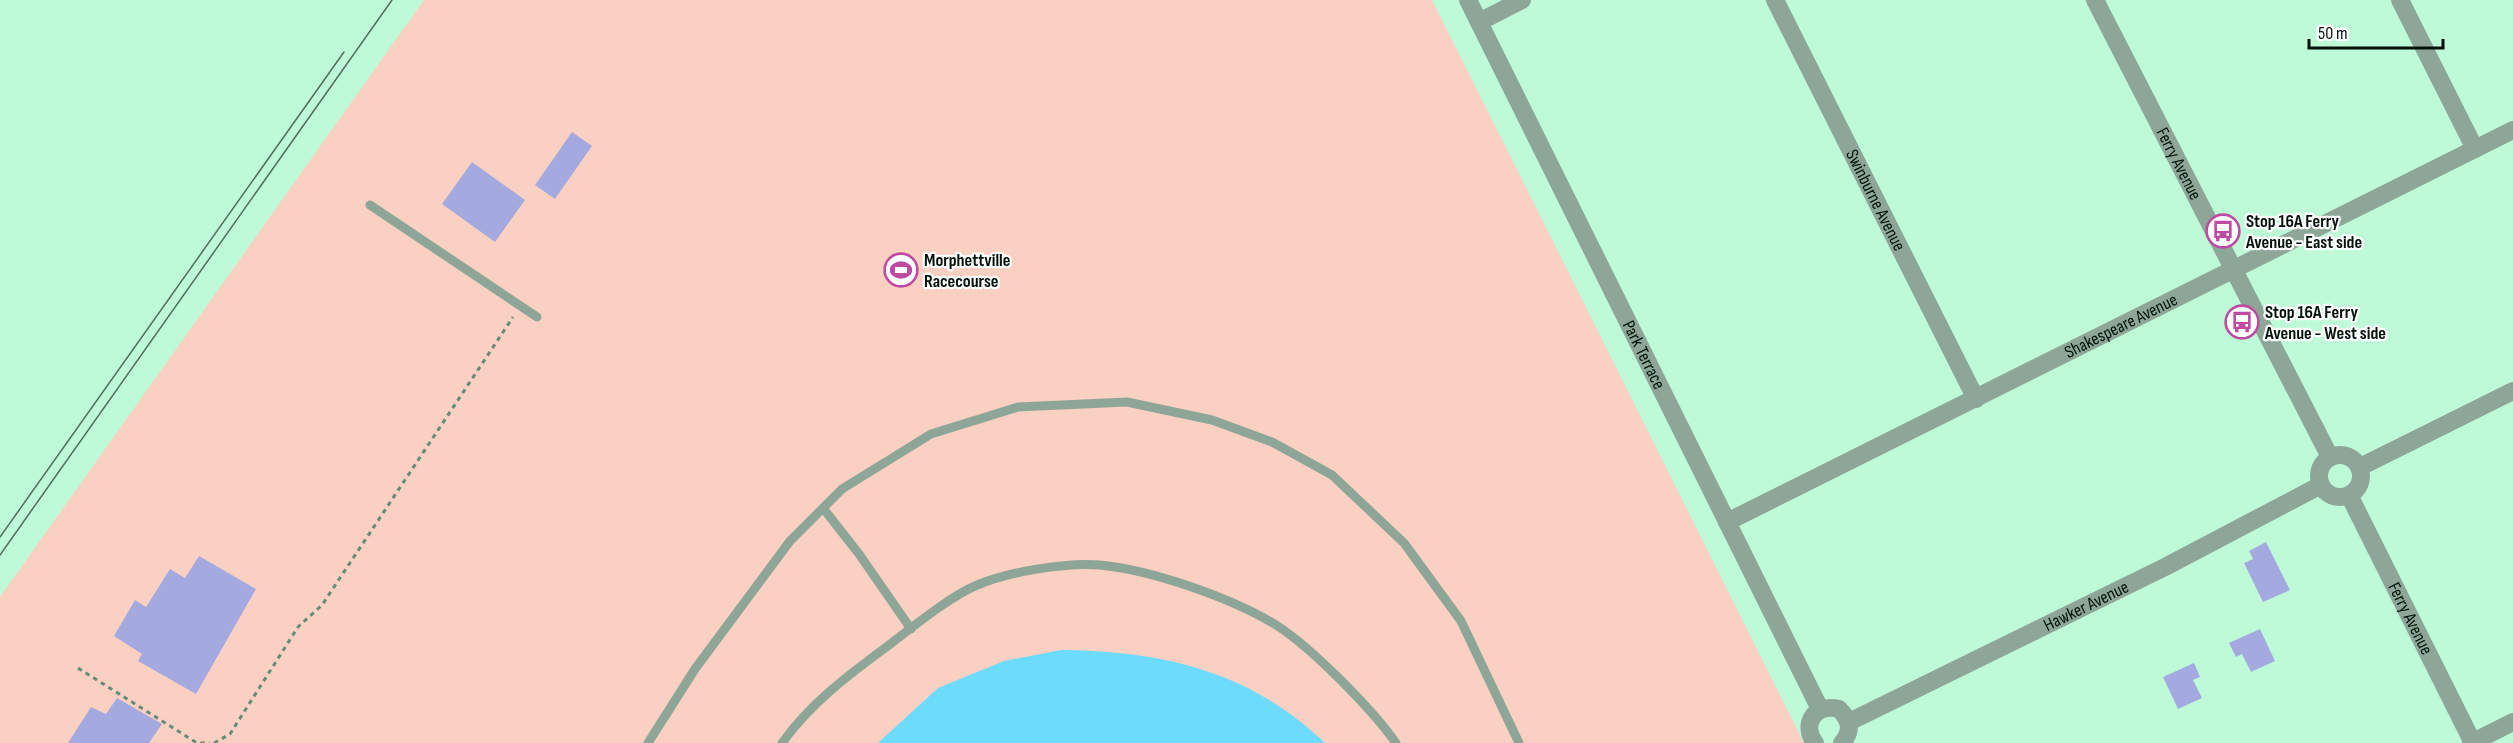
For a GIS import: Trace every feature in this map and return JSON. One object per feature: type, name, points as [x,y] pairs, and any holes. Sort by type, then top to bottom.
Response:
[{"type":"street","name":"Park Terrace","points":[[1468,0],[1820,709]]},
{"type":"street","points":[[1479,22],[1522,0]]},
{"type":"street","name":"Swinburne Avenue","points":[[1775,0],[1976,399]]},
{"type":"street","name":"Ferry Avenue","points":[[2096,0],[2330,457]]},
{"type":"street","points":[[2400,0],[2475,149]]},
{"type":"street","name":"Shakespeare Avenue","points":[[1727,522],[2513,130]]},
{"type":"street","points":[[2360,467],[2513,391]]},
{"type":"street","points":[[2347,456],[2360,467],[2360,483],[2349,495],[2333,496],[2321,485],[2320,469],[2330,457],[2347,456]]},
{"type":"street","name":"Hawker Avenue","points":[[1849,722],[2166,567],[2321,485]]},
{"type":"street","name":"Ferry Avenue","points":[[2349,495],[2472,743]]},
{"type":"street","points":[[1815,743],[1810,736],[1809,722],[1820,709],[1839,709],[1849,722],[1849,734],[1842,743]]},
{"type":"street","points":[[2472,743],[2513,722]]},
{"type":"lane","points":[[370,205],[537,317]]},
{"type":"lane","points":[[648,743],[695,669],[790,541],[842,489],[931,434],[1018,407],[1127,402],[1212,420],[1272,442],[1332,476],[1404,543],[1461,621],[1519,743]]},
{"type":"lane","points":[[823,508],[859,554],[911,629]]},
{"type":"lane","points":[[782,743],[809,710],[848,675],[974,586],[1044,567],[1100,565],[1164,579],[1225,600],[1277,625],[1326,665],[1396,743]]},
{"type":"path","points":[[78,668],[197,743],[212,743],[230,734],[298,627],[322,605],[520,305]]},
{"type":"shaded area","name":"Morphettville Racecourse","points":[[424,0],[1432,0],[1804,743],[0,743],[0,597]]},
{"type":"water","points":[[1061,650],[1134,655],[1203,670],[1235,682],[1266,698],[1296,718],[1325,743],[878,743],[938,688],[1004,661]]},
{"type":"building","points":[[572,132],[592,146],[555,199],[535,185]]},
{"type":"building","points":[[472,162],[525,200],[495,242],[442,204]]},
{"type":"building","points":[[2266,542],[2290,590],[2263,602],[2244,563],[2253,559],[2249,551]]},
{"type":"building","points":[[199,556],[256,589],[196,694],[138,661],[142,654],[114,636],[135,600],[146,607],[170,569],[185,578]]},
{"type":"building","points":[[2260,629],[2275,661],[2251,672],[2242,654],[2236,657],[2229,643]]},
{"type":"building","points":[[2194,663],[2200,677],[2193,680],[2202,698],[2178,709],[2163,677]]},
{"type":"building","points":[[117,698],[162,724],[149,743],[68,743],[91,707],[106,714]]},
{"type":"tram line","points":[[0,555],[392,0]]},
{"type":"tram line","points":[[0,537],[344,52]]},
{"type":"place","name":"Stop 16A Ferry Avenue - East side","points":[[2223,231]]},
{"type":"place","name":"Morphettville Racecourse","points":[[901,270]]},
{"type":"place","name":"Stop 16A Ferry Avenue - West side","points":[[2242,322]]}]
